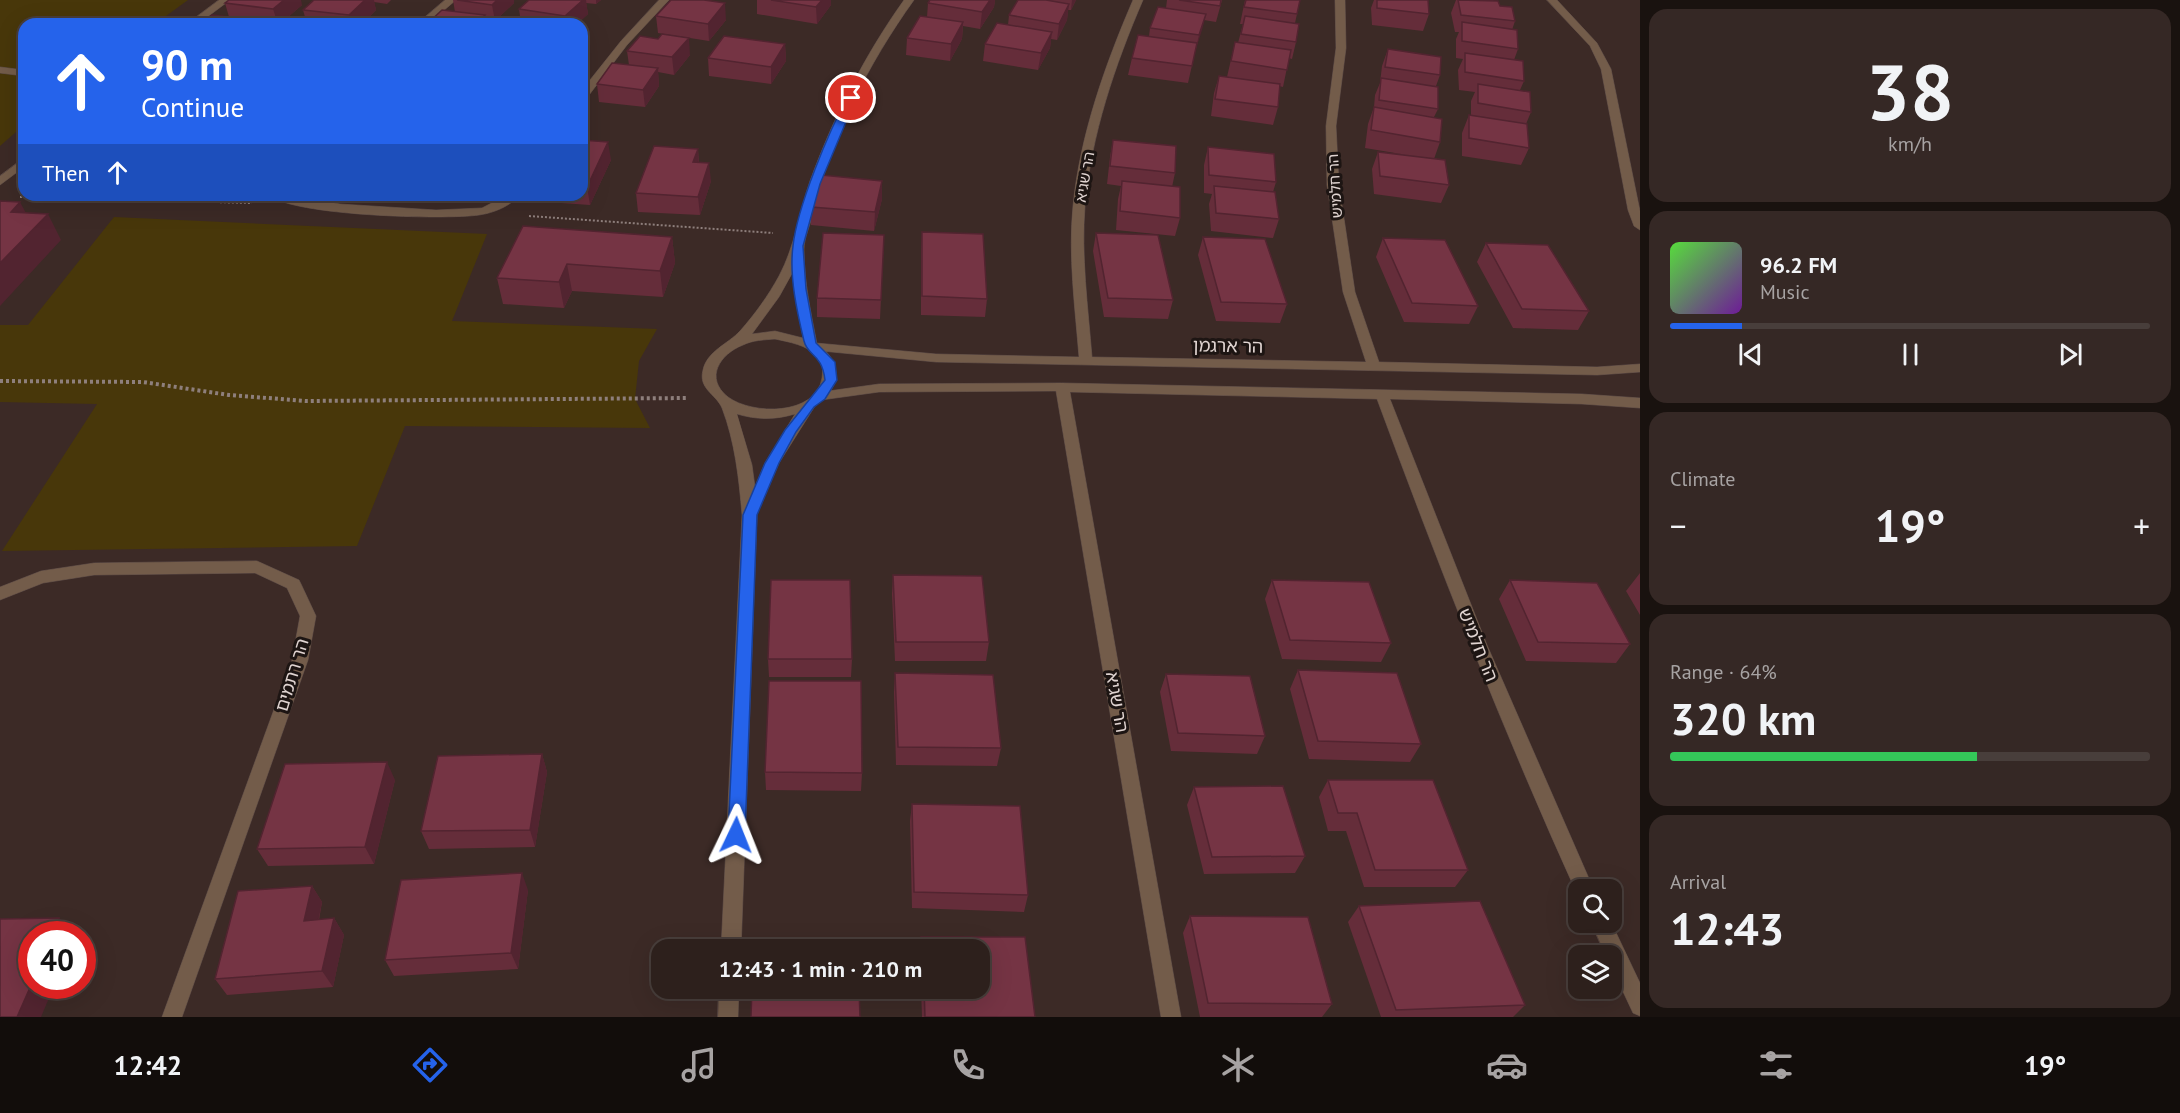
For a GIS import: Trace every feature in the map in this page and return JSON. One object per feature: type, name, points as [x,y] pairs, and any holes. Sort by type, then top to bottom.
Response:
[{"type":"street","points":[[200,18],[225,0]]},
{"type":"street","points":[[429,18],[451,0]]},
{"type":"street","points":[[588,89],[624,43],[664,0]]},
{"type":"street","points":[[731,939],[750,515],[745,465],[723,402],[712,390],[709,372],[718,355],[737,342],[765,310],[783,282],[799,241],[815,184],[851,98],[885,34],[909,0]]},
{"type":"street","name":"הר שגיא","points":[[1086,361],[1079,276],[1079,206],[1091,143],[1111,70],[1138,0]]},
{"type":"street","name":"הר חלמיש","points":[[1340,0],[1341,48],[1331,126],[1333,185],[1349,292],[1374,367]]},
{"type":"street","points":[[1552,0],[1594,45],[1606,69],[1634,210],[1640,226]]},
{"type":"street","points":[[0,70],[18,72]]},
{"type":"street","points":[[0,182],[18,166]]},
{"type":"street","points":[[289,201],[298,205],[444,214],[476,213],[497,207],[506,201]]},
{"type":"street","points":[[799,241],[800,289],[813,346]]},
{"type":"street","points":[[737,342],[775,335],[813,346],[829,362],[831,371],[831,380],[772,463],[750,515]]},
{"type":"street","name":"הר ארגמן","points":[[813,346],[936,358],[1596,371],[1640,368]]},
{"type":"street","points":[[723,402],[754,414],[769,415],[783,414],[815,400],[879,388],[1062,387],[1582,399],[1640,404]]},
{"type":"street","name":"הר שגיא","points":[[1062,387],[1171,1017]]},
{"type":"street","name":"הר חלמיש","points":[[1382,395],[1448,571],[1528,769],[1580,879]]},
{"type":"street","name":"הר רתמים","points":[[0,594],[41,577],[94,569],[257,567],[293,584],[308,616],[300,660],[172,1017]]},
{"type":"street","points":[[1606,933],[1640,1006]]},
{"type":"street","points":[[728,1017],[729,999]]},
{"type":"path","points":[[12,196],[18,196]]},
{"type":"path","points":[[171,201],[298,205]]},
{"type":"path","points":[[476,213],[799,241]]},
{"type":"path","points":[[0,381],[143,382],[229,395],[306,401],[723,402]]},
{"type":"shaded area","points":[[0,0],[188,0],[163,18],[18,18],[18,130],[0,146]]},
{"type":"shaded area","points":[[114,217],[487,234],[452,321],[657,329],[639,361],[635,399],[650,428],[405,426],[357,546],[2,551],[97,404],[0,402],[0,325],[28,325]]},
{"type":"building","points":[[229,0],[284,0],[273,9],[225,3]]},
{"type":"building","points":[[314,0],[365,0],[349,15],[303,10]]},
{"type":"building","points":[[457,0],[497,0],[492,5]]},
{"type":"building","points":[[529,0],[583,0],[565,16],[519,9]]},
{"type":"building","points":[[671,0],[704,0],[725,3],[708,24],[656,16]]},
{"type":"building","points":[[771,0],[822,0],[816,7]]},
{"type":"building","points":[[930,0],[990,0],[982,12],[928,3]]},
{"type":"building","points":[[1018,0],[1046,0],[1069,4],[1059,24],[1009,15]]},
{"type":"building","points":[[1179,0],[1221,0],[1220,6]]},
{"type":"building","points":[[1246,0],[1300,0],[1297,14],[1244,7]]},
{"type":"building","points":[[1377,0],[1428,0],[1429,14],[1377,8]]},
{"type":"building","points":[[1458,0],[1498,1],[1500,6],[1512,7],[1515,21],[1461,15]]},
{"type":"building","points":[[1158,7],[1206,14],[1199,35],[1150,28]]},
{"type":"building","points":[[442,10],[485,15],[482,18],[433,18]]},
{"type":"building","points":[[212,15],[238,18],[208,18]]},
{"type":"building","points":[[920,16],[963,22],[951,44],[907,38]]},
{"type":"building","points":[[1245,16],[1299,24],[1296,42],[1241,34]]},
{"type":"building","points":[[1462,22],[1517,30],[1518,49],[1462,41]]},
{"type":"building","points":[[997,23],[1052,32],[1041,53],[985,44]]},
{"type":"building","points":[[662,34],[689,38],[672,57],[627,51],[640,36],[658,39]]},
{"type":"building","points":[[1138,35],[1197,43],[1192,66],[1132,58]]},
{"type":"building","points":[[724,36],[785,44],[771,67],[708,58]]},
{"type":"building","points":[[1235,42],[1291,50],[1287,70],[1231,61]]},
{"type":"building","points":[[1388,49],[1441,57],[1440,75],[1385,67]]},
{"type":"building","points":[[1465,53],[1523,61],[1524,81],[1465,72]]},
{"type":"building","points":[[612,63],[658,68],[643,90],[597,84]]},
{"type":"building","points":[[1219,76],[1280,84],[1278,107],[1215,99]]},
{"type":"building","points":[[1381,78],[1438,87],[1438,109],[1379,100]]},
{"type":"building","points":[[1478,84],[1530,92],[1531,112],[1478,103]]},
{"type":"building","points":[[1374,107],[1442,119],[1440,142],[1371,130]]},
{"type":"building","points":[[1469,115],[1527,124],[1529,148],[1469,138]]},
{"type":"building","points":[[588,140],[608,142],[588,185]]},
{"type":"building","points":[[1113,140],[1176,146],[1175,173],[1110,166]]},
{"type":"building","points":[[654,146],[698,149],[693,162],[709,163],[698,197],[636,193]]},
{"type":"building","points":[[1208,147],[1274,154],[1276,182],[1209,175]]},
{"type":"building","points":[[1378,152],[1445,160],[1449,185],[1380,176]]},
{"type":"building","points":[[821,175],[882,181],[875,212],[811,207]]},
{"type":"building","points":[[1122,181],[1180,187],[1180,218],[1120,211]]},
{"type":"building","points":[[1214,186],[1275,192],[1279,219],[1216,213]]},
{"type":"building","points":[[0,201],[20,202],[11,212],[48,214],[0,263]]},
{"type":"building","points":[[523,226],[672,237],[660,271],[567,264],[559,282],[497,278]]},
{"type":"building","points":[[922,232],[983,234],[987,299],[922,296]]},
{"type":"building","points":[[823,233],[884,235],[881,300],[817,298]]},
{"type":"building","points":[[1096,233],[1158,235],[1173,300],[1108,298]]},
{"type":"building","points":[[1203,237],[1265,239],[1287,304],[1221,302]]},
{"type":"building","points":[[1383,238],[1445,240],[1478,306],[1412,303]]},
{"type":"building","points":[[1486,243],[1548,245],[1589,311],[1522,309]]},
{"type":"building","points":[[893,575],[982,576],[989,642],[896,642]]},
{"type":"building","points":[[771,580],[850,580],[852,659],[768,659]]},
{"type":"building","points":[[1272,580],[1369,582],[1391,643],[1290,640]]},
{"type":"building","points":[[1510,580],[1597,583],[1630,644],[1538,642]]},
{"type":"building","points":[[1298,670],[1397,673],[1421,744],[1318,741]]},
{"type":"building","points":[[895,673],[993,675],[1001,748],[898,747]]},
{"type":"building","points":[[1166,674],[1250,676],[1265,736],[1178,733]]},
{"type":"building","points":[[769,681],[861,681],[862,773],[765,772]]},
{"type":"building","points":[[542,754],[530,830],[421,831],[438,756]]},
{"type":"building","points":[[387,762],[365,847],[257,849],[285,764]]},
{"type":"building","points":[[1328,780],[1433,780],[1468,870],[1375,870],[1357,813],[1338,813]]},
{"type":"building","points":[[1283,786],[1305,856],[1212,857],[1194,787]]},
{"type":"building","points":[[912,804],[1020,806],[1028,895],[914,892]]},
{"type":"building","points":[[522,873],[511,953],[385,960],[401,880]]},
{"type":"building","points":[[312,886],[304,921],[334,918],[322,971],[215,979],[238,891]]},
{"type":"building","points":[[1480,901],[1525,1005],[1396,1010],[1359,906]]},
{"type":"building","points":[[1190,916],[1308,917],[1332,1004],[1208,1003]]},
{"type":"building","points":[[59,918],[58,921],[18,921],[18,999],[25,999],[17,1017],[0,1017],[0,919]]},
{"type":"building","points":[[921,937],[1025,937],[1035,1017],[925,1017],[924,999],[990,999],[990,939],[921,939]]},
{"type":"building","points":[[752,999],[859,999],[860,1017],[751,1017]]},
{"type":"route","points":[[736,835],[750,515],[772,463],[791,430],[809,404],[821,396],[831,380],[829,362],[816,347],[811,345],[800,289],[798,246],[815,184],[851,98]]}]
